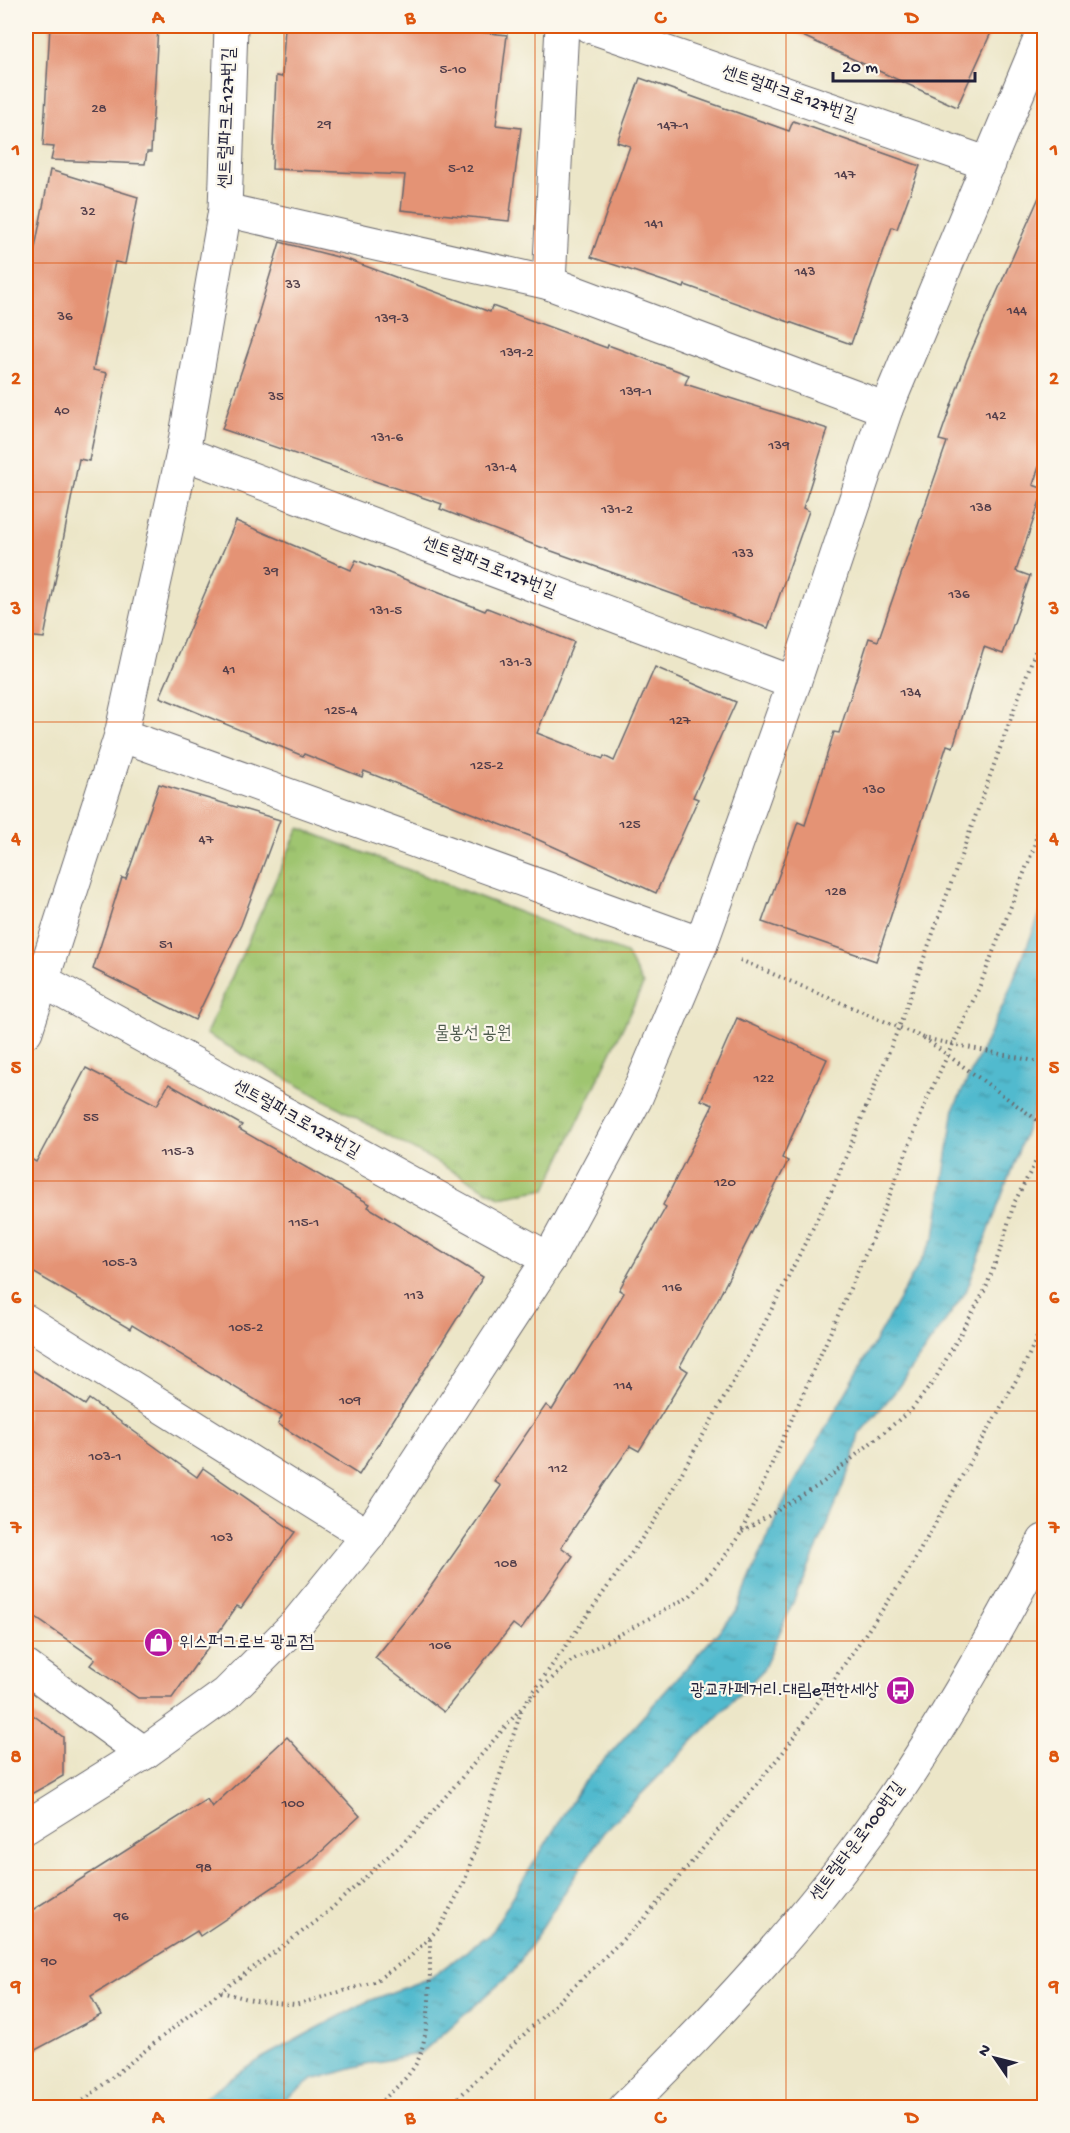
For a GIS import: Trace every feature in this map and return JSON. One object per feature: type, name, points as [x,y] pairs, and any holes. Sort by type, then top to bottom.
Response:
[{"type":"street","name":"센트럴파크로127번길","points":[[26,1031],[121,735],[183,453],[225,210],[231,26]]},
{"type":"street","points":[[549,283],[562,26]]},
{"type":"street","name":"센트럴파크로127번길","points":[[589,26],[989,164]]},
{"type":"street","points":[[26,1827],[144,1753],[226,1694],[297,1623],[368,1536],[549,1259],[634,1100],[701,944],[794,683],[886,409],[1044,30]]},
{"type":"street","name":"센트럴파크로127번길","points":[[225,210],[549,283],[886,409]]},
{"type":"street","name":"센트럴파크로127번길","points":[[183,453],[794,683]]},
{"type":"street","points":[[121,735],[701,944]]},
{"type":"street","name":"센트럴파크로127번길","points":[[43,981],[549,1259]]},
{"type":"street","points":[[26,1321],[368,1536]]},
{"type":"street","name":"센트럴타운로100번길","points":[[625,2108],[708,2026],[797,1923],[879,1819],[945,1718],[1044,1541]]},
{"type":"street","points":[[26,1667],[144,1753]]},
{"type":"path","points":[[74,2108],[221,1992],[321,1918],[417,1831],[524,1705],[657,1517],[751,1350],[833,1188],[899,1027],[1044,627]]},
{"type":"path","points":[[221,1992],[256,2001],[295,2005],[341,1994],[374,1982],[410,1957],[440,1927],[464,1883],[524,1705],[571,1661],[690,1596],[722,1560],[741,1533],[876,1230],[928,1097],[979,988],[1033,850],[1044,806]]},
{"type":"path","points":[[701,944],[924,1038],[1044,1063]]},
{"type":"path","points":[[924,1038],[1044,1125]]},
{"type":"path","points":[[741,1533],[821,1484],[912,1409],[940,1371],[984,1290],[1001,1248],[1014,1203],[1044,1146]]},
{"type":"path","points":[[444,2108],[458,2098],[645,1918],[784,1751],[905,1577],[1023,1368],[1044,1322]]},
{"type":"path","points":[[374,2108],[399,2085],[421,2053],[430,1978],[430,1936]]},
{"type":"green space","name":"물봉선 공원","points":[[299,828],[626,953],[643,985],[546,1189],[499,1197],[206,1034]]},
{"type":"water","points":[[1044,904],[1044,1082],[966,1292],[894,1393],[859,1434],[853,1460],[827,1526],[763,1670],[603,1833],[513,1972],[421,2053],[373,2063],[312,2080],[275,2107],[189,2107],[262,2058],[368,2001],[430,1978],[490,1934],[581,1786],[736,1612],[780,1508],[935,1236],[954,1108],[1005,1001]]},
{"type":"building","points":[[50,26],[158,26],[151,152],[147,152],[145,164],[51,160],[54,147],[43,146]]},
{"type":"building","points":[[285,26],[424,26],[507,35],[496,125],[521,128],[509,221],[401,210],[405,175],[272,169],[276,76],[282,77]]},
{"type":"building","points":[[781,26],[994,26],[957,107]]},
{"type":"building","points":[[640,78],[789,131],[793,121],[920,166],[897,229],[892,227],[851,344],[685,285],[684,288],[591,257],[630,146],[617,142]]},
{"type":"building","points":[[50,170],[138,197],[125,264],[115,262],[93,370],[107,373],[89,461],[79,459],[44,638],[26,636],[26,295]]},
{"type":"building","points":[[1044,186],[1044,451],[1033,485],[1044,489],[1016,571],[1030,576],[1003,654],[984,647],[953,747],[947,745],[876,961],[762,922],[798,822],[805,825],[834,732],[839,733],[869,638],[878,641],[947,442],[939,440],[967,360]]},
{"type":"building","points":[[280,242],[349,260],[490,312],[492,306],[607,348],[608,345],[689,375],[685,384],[828,429],[803,508],[809,511],[768,628],[532,544],[440,509],[442,504],[222,429],[260,316],[258,315]]},
{"type":"building","points":[[236,521],[351,570],[356,560],[485,611],[487,608],[574,642],[537,733],[603,759],[604,756],[614,761],[655,667],[736,702],[693,797],[698,799],[656,893],[530,836],[364,771],[362,777],[304,754],[303,756],[160,697]]},
{"type":"building","points":[[159,784],[280,820],[241,925],[195,1020],[93,969],[122,878],[126,879]]},
{"type":"building","points":[[737,1018],[827,1059],[782,1158],[788,1161],[717,1301],[680,1366],[688,1371],[639,1451],[630,1446],[561,1547],[573,1556],[521,1630],[513,1624],[444,1712],[375,1658],[420,1602],[501,1486],[494,1481],[546,1405],[552,1410],[624,1293],[619,1290],[666,1207],[663,1205],[713,1105],[701,1100]]},
{"type":"building","points":[[86,1068],[157,1105],[169,1084],[242,1125],[239,1129],[370,1204],[368,1207],[483,1277],[359,1475],[278,1424],[282,1416],[132,1325],[130,1329],[26,1268],[26,1156],[36,1162]]},
{"type":"building","points":[[26,1366],[85,1405],[89,1399],[197,1477],[203,1468],[295,1532],[241,1608],[237,1606],[172,1698],[138,1698],[90,1665],[95,1659],[26,1611]]},
{"type":"building","points":[[26,1710],[63,1737],[63,1776],[26,1797]]},
{"type":"building","points":[[287,1737],[360,1816],[309,1863],[200,1936],[197,1931],[91,1996],[101,2015],[26,2055],[26,1914],[207,1799],[212,1807]]},
{"type":"place","name":"위스퍼그로브 광교점","points":[[158,1643]]},
{"type":"place","name":"광교카페거리.대림e편한세상","points":[[900,1691]]}]
